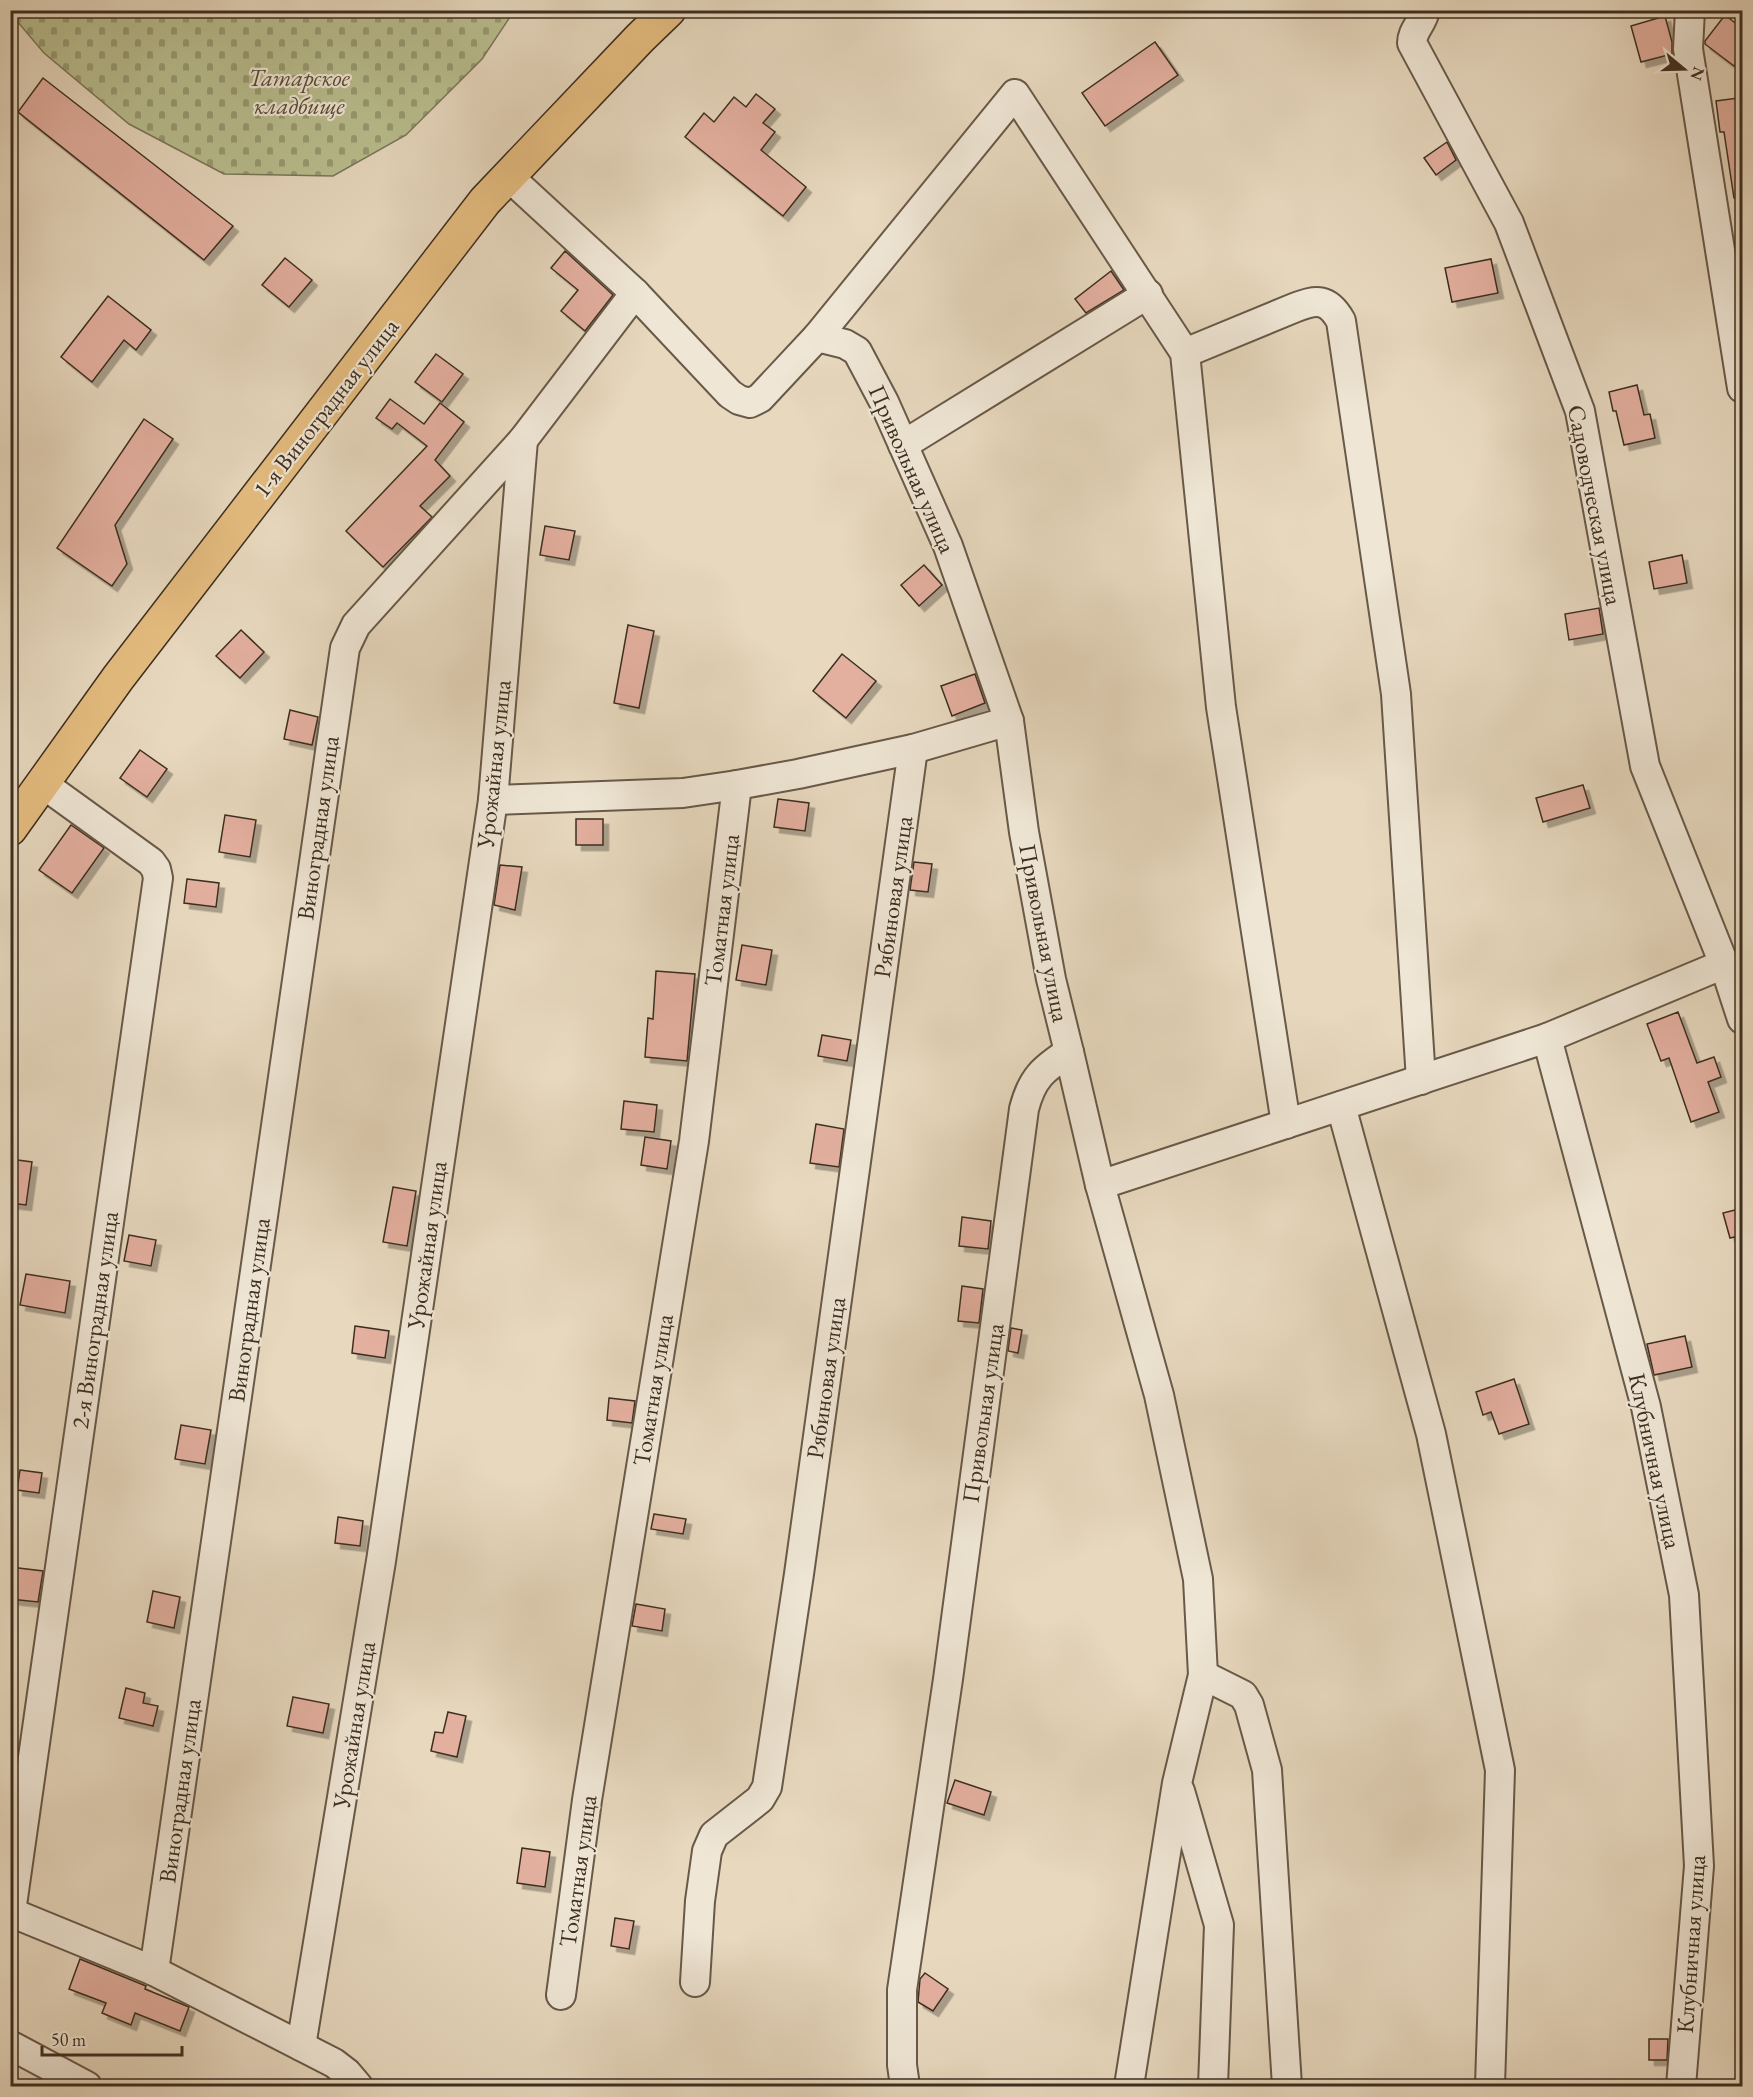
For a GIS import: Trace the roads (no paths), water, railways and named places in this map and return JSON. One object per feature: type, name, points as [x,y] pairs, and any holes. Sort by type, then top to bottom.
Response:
[{"type":"main road","name":"1-я Виноградная улица","points":[[10,829],[147,640],[485,201],[669,10]]},
{"type":"street","name":"Садоводческая улица","points":[[1425,10],[1420,23],[1414,30],[1412,43],[1509,223],[1580,411],[1644,766],[1724,964],[1743,1018]]},
{"type":"street","points":[[1690,10],[1688,49],[1743,388]]},
{"type":"street","points":[[508,176],[635,293],[730,394],[750,403],[770,390],[817,337],[1016,94],[1185,353],[1221,707],[1286,1124]]},
{"type":"street","points":[[523,440],[635,293]]},
{"type":"street","points":[[903,445],[1148,294]]},
{"type":"street","points":[[1185,353],[1313,302],[1328,304],[1335,310],[1341,321],[1396,694],[1421,1080]]},
{"type":"street","name":"Привольная улица","points":[[817,337],[845,344],[857,351],[884,402],[948,546],[1009,721],[1024,832],[1052,979],[1069,1052],[1038,1075],[1029,1090],[1024,1109],[948,1679],[902,1990],[902,2065],[905,2086]]},
{"type":"street","name":"Виноградная улица","points":[[154,1971],[345,648],[356,626],[523,440]]},
{"type":"street","name":"Урожайная улица","points":[[301,2046],[383,1549],[493,800],[523,440]]},
{"type":"street","points":[[493,800],[684,793],[737,785],[913,749],[1009,721]]},
{"type":"street","name":"Рябиновая улица","points":[[695,1982],[700,1901],[707,1851],[714,1835],[760,1800],[767,1787],[800,1574],[913,749]]},
{"type":"street","name":"2-я Виноградная улица","points":[[43,784],[151,862],[158,878],[11,1912],[154,1971],[301,2046],[340,2068],[358,2086]]},
{"type":"street","name":"Томатная улица","points":[[561,1995],[589,1788],[694,1141],[737,785]]},
{"type":"street","points":[[1100,1185],[1546,1038],[1724,964]]},
{"type":"street","name":"Клубничная улица","points":[[1546,1038],[1646,1407],[1684,1595],[1699,1866],[1681,2086]]},
{"type":"street","points":[[1069,1052],[1100,1185],[1160,1395],[1198,1579],[1203,1675],[1177,1783],[1129,2086]]},
{"type":"street","points":[[1341,1106],[1431,1434],[1500,1770],[1490,2086]]},
{"type":"street","points":[[1203,1675],[1243,1695],[1249,1705],[1267,1770],[1287,2086]]},
{"type":"street","points":[[1177,1783],[1219,1925],[1213,2086]]},
{"type":"street","points":[[10,2045],[87,2086]]},
{"type":"park label","name":"Татарское кладбище","points":[[299,92]]}]
